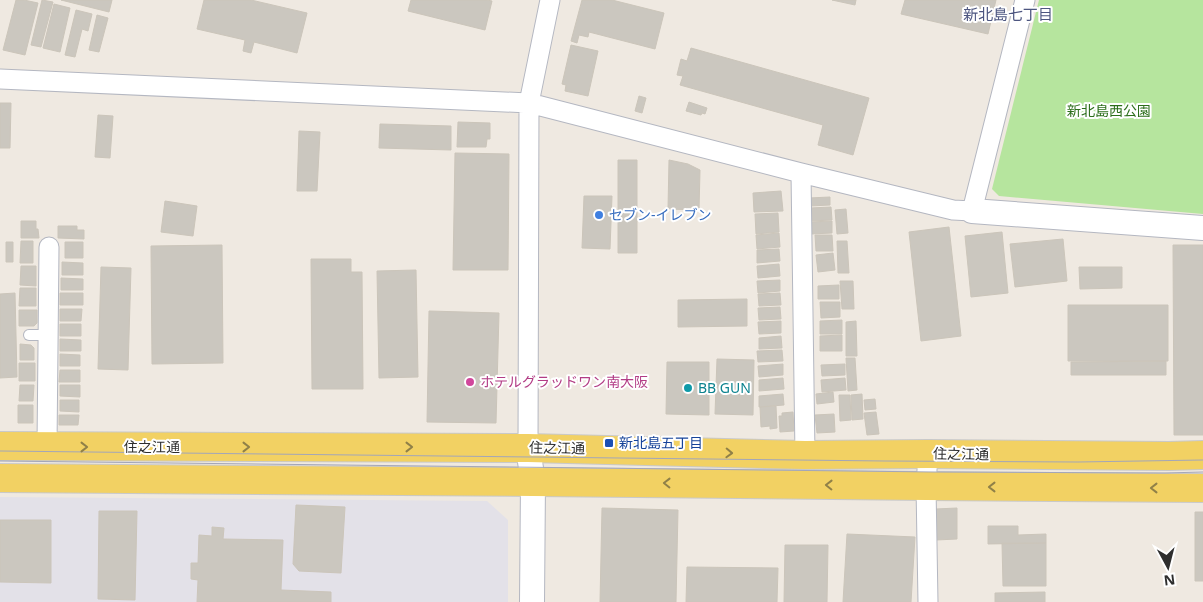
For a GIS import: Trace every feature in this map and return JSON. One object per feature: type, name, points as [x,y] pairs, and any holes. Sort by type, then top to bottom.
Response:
[{"type":"main road","name":"住之江通","points":[[0,446],[528,448],[805,455],[1203,455]]},
{"type":"main road","points":[[0,478],[1203,488]]},
{"type":"street","points":[[532,602],[533,482],[528,448],[528,103],[550,0]]},
{"type":"street","points":[[972,211],[1025,0]]},
{"type":"street","points":[[0,79],[528,103],[801,174],[953,210],[1203,228]]},
{"type":"street","points":[[801,174],[805,455]]},
{"type":"street","points":[[47,446],[49,247]]},
{"type":"street","points":[[928,454],[926,486],[928,602]]},
{"type":"lane","points":[[28,335],[48,335]]},
{"type":"shaded area","points":[[0,497],[487,501],[508,520],[508,602],[0,602]]},
{"type":"green space","name":"新北島西公園","points":[[1039,0],[1203,0],[1203,214],[999,196],[992,189]]},
{"type":"building","points":[[16,0],[38,3],[25,55],[3,50]]},
{"type":"building","points":[[42,0],[53,2],[41,47],[31,45]]},
{"type":"building","points":[[61,0],[112,0],[109,12]]},
{"type":"building","points":[[204,0],[251,0],[307,13],[297,53],[254,42],[251,53],[243,51],[245,40],[197,29]]},
{"type":"building","points":[[411,0],[492,1],[485,30],[408,11]]},
{"type":"building","points":[[582,0],[612,0],[664,13],[655,49],[589,32],[588,37],[579,35],[577,43],[571,41]]},
{"type":"building","points":[[832,0],[856,0],[855,5]]},
{"type":"building","points":[[905,0],[996,0],[988,34],[901,14]]},
{"type":"building","points":[[54,4],[70,8],[60,52],[43,48]]},
{"type":"building","points":[[76,10],[92,14],[88,31],[82,29],[75,57],[65,55]]},
{"type":"building","points":[[97,15],[108,18],[99,52],[89,50]]},
{"type":"building","points":[[571,45],[598,51],[588,96],[565,91],[566,85],[562,84]]},
{"type":"building","points":[[691,48],[869,98],[853,155],[818,145],[823,125],[680,85],[683,76],[677,75],[681,59],[687,61]]},
{"type":"building","points":[[639,96],[646,98],[642,113],[635,111]]},
{"type":"building","points":[[689,102],[707,108],[705,114],[702,113],[701,115],[686,111]]},
{"type":"building","points":[[0,103],[11,103],[10,148],[0,148]]},
{"type":"building","points":[[98,115],[113,116],[110,158],[95,157]]},
{"type":"building","points":[[458,122],[490,123],[490,139],[487,139],[486,147],[457,147]]},
{"type":"building","points":[[380,124],[451,126],[451,150],[379,148]]},
{"type":"building","points":[[299,131],[320,132],[317,191],[297,191]]},
{"type":"building","points":[[455,153],[509,154],[508,270],[453,270]]},
{"type":"building","points":[[618,160],[637,160],[637,253],[618,253]]},
{"type":"building","points":[[669,160],[688,164],[700,170],[699,210],[668,209]]},
{"type":"building","points":[[781,191],[783,211],[754,212],[753,193]]},
{"type":"building","points":[[584,196],[612,196],[610,249],[582,248]]},
{"type":"building","points":[[830,197],[830,205],[810,206],[809,198]]},
{"type":"building","points":[[165,201],[197,206],[193,236],[161,232]]},
{"type":"building","points":[[831,207],[832,220],[810,221],[810,208]]},
{"type":"building","points":[[846,209],[848,233],[837,234],[835,210]]},
{"type":"building","points":[[778,213],[779,232],[756,234],[755,214]]},
{"type":"building","points":[[21,221],[36,221],[39,238],[21,238]]},
{"type":"building","points":[[832,221],[832,233],[811,234],[810,222]]},
{"type":"building","points":[[58,226],[77,226],[77,230],[84,230],[84,239],[58,238]]},
{"type":"building","points":[[949,227],[961,336],[921,341],[909,232]]},
{"type":"building","points":[[1002,232],[1008,293],[971,297],[965,236]]},
{"type":"building","points":[[779,233],[780,247],[757,249],[756,235]]},
{"type":"building","points":[[815,235],[832,235],[833,251],[816,251]]},
{"type":"building","points":[[1063,239],[1067,281],[1015,287],[1010,244]]},
{"type":"building","points":[[21,241],[33,241],[33,263],[20,263]]},
{"type":"building","points":[[837,241],[847,241],[849,273],[838,273]]},
{"type":"building","points":[[6,242],[13,242],[13,262],[6,262]]},
{"type":"building","points":[[65,242],[83,242],[83,258],[65,258]]},
{"type":"building","points":[[222,245],[223,363],[152,364],[151,246]]},
{"type":"building","points":[[1173,245],[1203,245],[1203,435],[1174,435]]},
{"type":"building","points":[[779,249],[780,261],[757,263],[757,250]]},
{"type":"building","points":[[833,253],[835,270],[818,272],[816,255]]},
{"type":"building","points":[[311,259],[351,259],[351,272],[362,272],[363,389],[312,389]]},
{"type":"building","points":[[62,262],[83,263],[83,275],[62,275]]},
{"type":"building","points":[[779,264],[780,276],[758,278],[757,266]]},
{"type":"building","points":[[21,266],[36,266],[36,286],[20,285]]},
{"type":"building","points":[[101,267],[131,268],[128,370],[98,369]]},
{"type":"building","points":[[1079,267],[1122,267],[1122,288],[1080,289]]},
{"type":"building","points":[[416,270],[418,377],[379,378],[377,271]]},
{"type":"building","points":[[61,278],[83,279],[83,290],[61,290]]},
{"type":"building","points":[[780,280],[780,291],[758,293],[757,281]]},
{"type":"building","points":[[840,281],[853,281],[854,309],[842,309]]},
{"type":"building","points":[[839,285],[839,299],[818,299],[818,286]]},
{"type":"building","points":[[20,288],[36,288],[36,306],[19,306]]},
{"type":"building","points":[[15,293],[17,377],[0,378],[0,294]]},
{"type":"building","points":[[60,293],[83,293],[83,305],[60,305]]},
{"type":"building","points":[[780,293],[781,305],[759,306],[758,294]]},
{"type":"building","points":[[747,299],[747,326],[678,327],[678,300]]},
{"type":"building","points":[[820,302],[840,302],[840,317],[821,318]]},
{"type":"building","points":[[1068,305],[1168,305],[1168,361],[1068,361]]},
{"type":"building","points":[[780,307],[781,319],[759,320],[758,308]]},
{"type":"building","points":[[60,309],[82,309],[81,321],[60,321]]},
{"type":"building","points":[[19,310],[37,310],[37,323],[34,326],[19,326]]},
{"type":"building","points":[[429,311],[499,313],[496,423],[427,422]]},
{"type":"building","points":[[842,320],[842,334],[820,334],[820,321]]},
{"type":"building","points":[[781,321],[781,333],[759,334],[758,322]]},
{"type":"building","points":[[856,321],[857,356],[846,356],[846,322]]},
{"type":"building","points":[[60,324],[81,324],[81,336],[60,336]]},
{"type":"building","points":[[842,335],[842,351],[820,351],[820,336]]},
{"type":"building","points":[[781,336],[782,348],[759,349],[759,338]]},
{"type":"building","points":[[60,339],[81,340],[81,351],[60,351]]},
{"type":"building","points":[[20,344],[31,345],[34,348],[34,360],[20,360]]},
{"type":"building","points":[[782,350],[783,361],[758,362],[757,351]]},
{"type":"building","points":[[60,354],[80,355],[80,366],[60,366]]},
{"type":"building","points":[[846,358],[855,358],[857,390],[848,391]]},
{"type":"building","points":[[717,359],[754,360],[753,415],[715,414]]},
{"type":"building","points":[[1166,361],[1166,375],[1071,375],[1071,362]]},
{"type":"building","name":"BB GUN","points":[[667,362],[709,362],[709,415],[666,414]]},
{"type":"building","points":[[19,363],[35,363],[35,381],[19,381]]},
{"type":"building","points":[[783,364],[783,375],[759,377],[758,366]]},
{"type":"building","points":[[845,364],[845,375],[822,376],[821,365]]},
{"type":"building","points":[[60,370],[80,370],[80,382],[59,382]]},
{"type":"building","points":[[783,378],[784,389],[759,391],[759,380]]},
{"type":"building","points":[[845,378],[846,390],[822,392],[821,380]]},
{"type":"building","points":[[20,385],[34,385],[33,401],[19,401]]},
{"type":"building","points":[[60,385],[80,385],[80,397],[60,396]]},
{"type":"building","points":[[833,392],[834,402],[817,404],[816,394]]},
{"type":"building","points":[[783,394],[784,405],[759,407],[759,396]]},
{"type":"building","points":[[862,394],[863,419],[852,420],[851,395]]},
{"type":"building","points":[[839,395],[850,395],[851,420],[840,421]]},
{"type":"building","points":[[875,399],[876,409],[865,410],[864,400]]},
{"type":"building","points":[[60,400],[79,400],[79,412],[60,411]]},
{"type":"building","points":[[18,405],[33,405],[33,423],[18,423]]},
{"type":"building","points":[[776,406],[777,428],[770,429],[770,426],[761,427],[760,407]]},
{"type":"building","points":[[793,412],[794,431],[780,432],[779,416],[782,416],[782,413]]},
{"type":"building","points":[[876,412],[879,434],[867,435],[864,413]]},
{"type":"building","points":[[834,414],[835,432],[817,433],[815,415]]},
{"type":"building","points":[[59,415],[79,415],[78,425],[59,425]]},
{"type":"building","points":[[296,505],[345,507],[341,573],[299,571],[293,564]]},
{"type":"building","points":[[602,508],[678,510],[676,602],[600,602]]},
{"type":"building","points":[[957,508],[957,539],[936,540],[936,509]]},
{"type":"building","points":[[99,511],[137,511],[135,600],[98,599]]},
{"type":"building","points":[[1195,512],[1203,512],[1203,581],[1195,581]]},
{"type":"building","points":[[0,520],[51,520],[51,583],[0,582]]},
{"type":"building","points":[[988,526],[1018,526],[1018,535],[1046,534],[1046,543],[988,544]]},
{"type":"building","points":[[212,527],[224,528],[223,539],[283,540],[281,590],[331,592],[331,602],[197,602],[198,580],[191,579],[191,563],[198,563],[199,535],[212,536]]},
{"type":"building","points":[[847,534],[915,537],[911,602],[843,602]]},
{"type":"building","points":[[1002,543],[1046,543],[1046,586],[1003,586]]},
{"type":"building","points":[[785,545],[828,545],[827,602],[784,602]]},
{"type":"building","points":[[687,567],[778,568],[777,602],[686,602]]},
{"type":"building","points":[[1045,592],[1045,602],[995,602],[995,593]]},
{"type":"tram line","points":[[0,451],[885,461],[1078,462],[1203,460]]},
{"type":"tram line","points":[[0,461],[934,472],[1203,472]]},
{"type":"place","name":"セブン-イレブン","points":[[599,215]]},
{"type":"place","name":"ホテルグラッドワン南大阪","points":[[470,382]]},
{"type":"place","name":"BB GUN","points":[[688,388]]},
{"type":"place","name":"新北島五丁目","points":[[609,443]]},
{"type":"district","name":"新北島七丁目","points":[[1008,15]]}]
